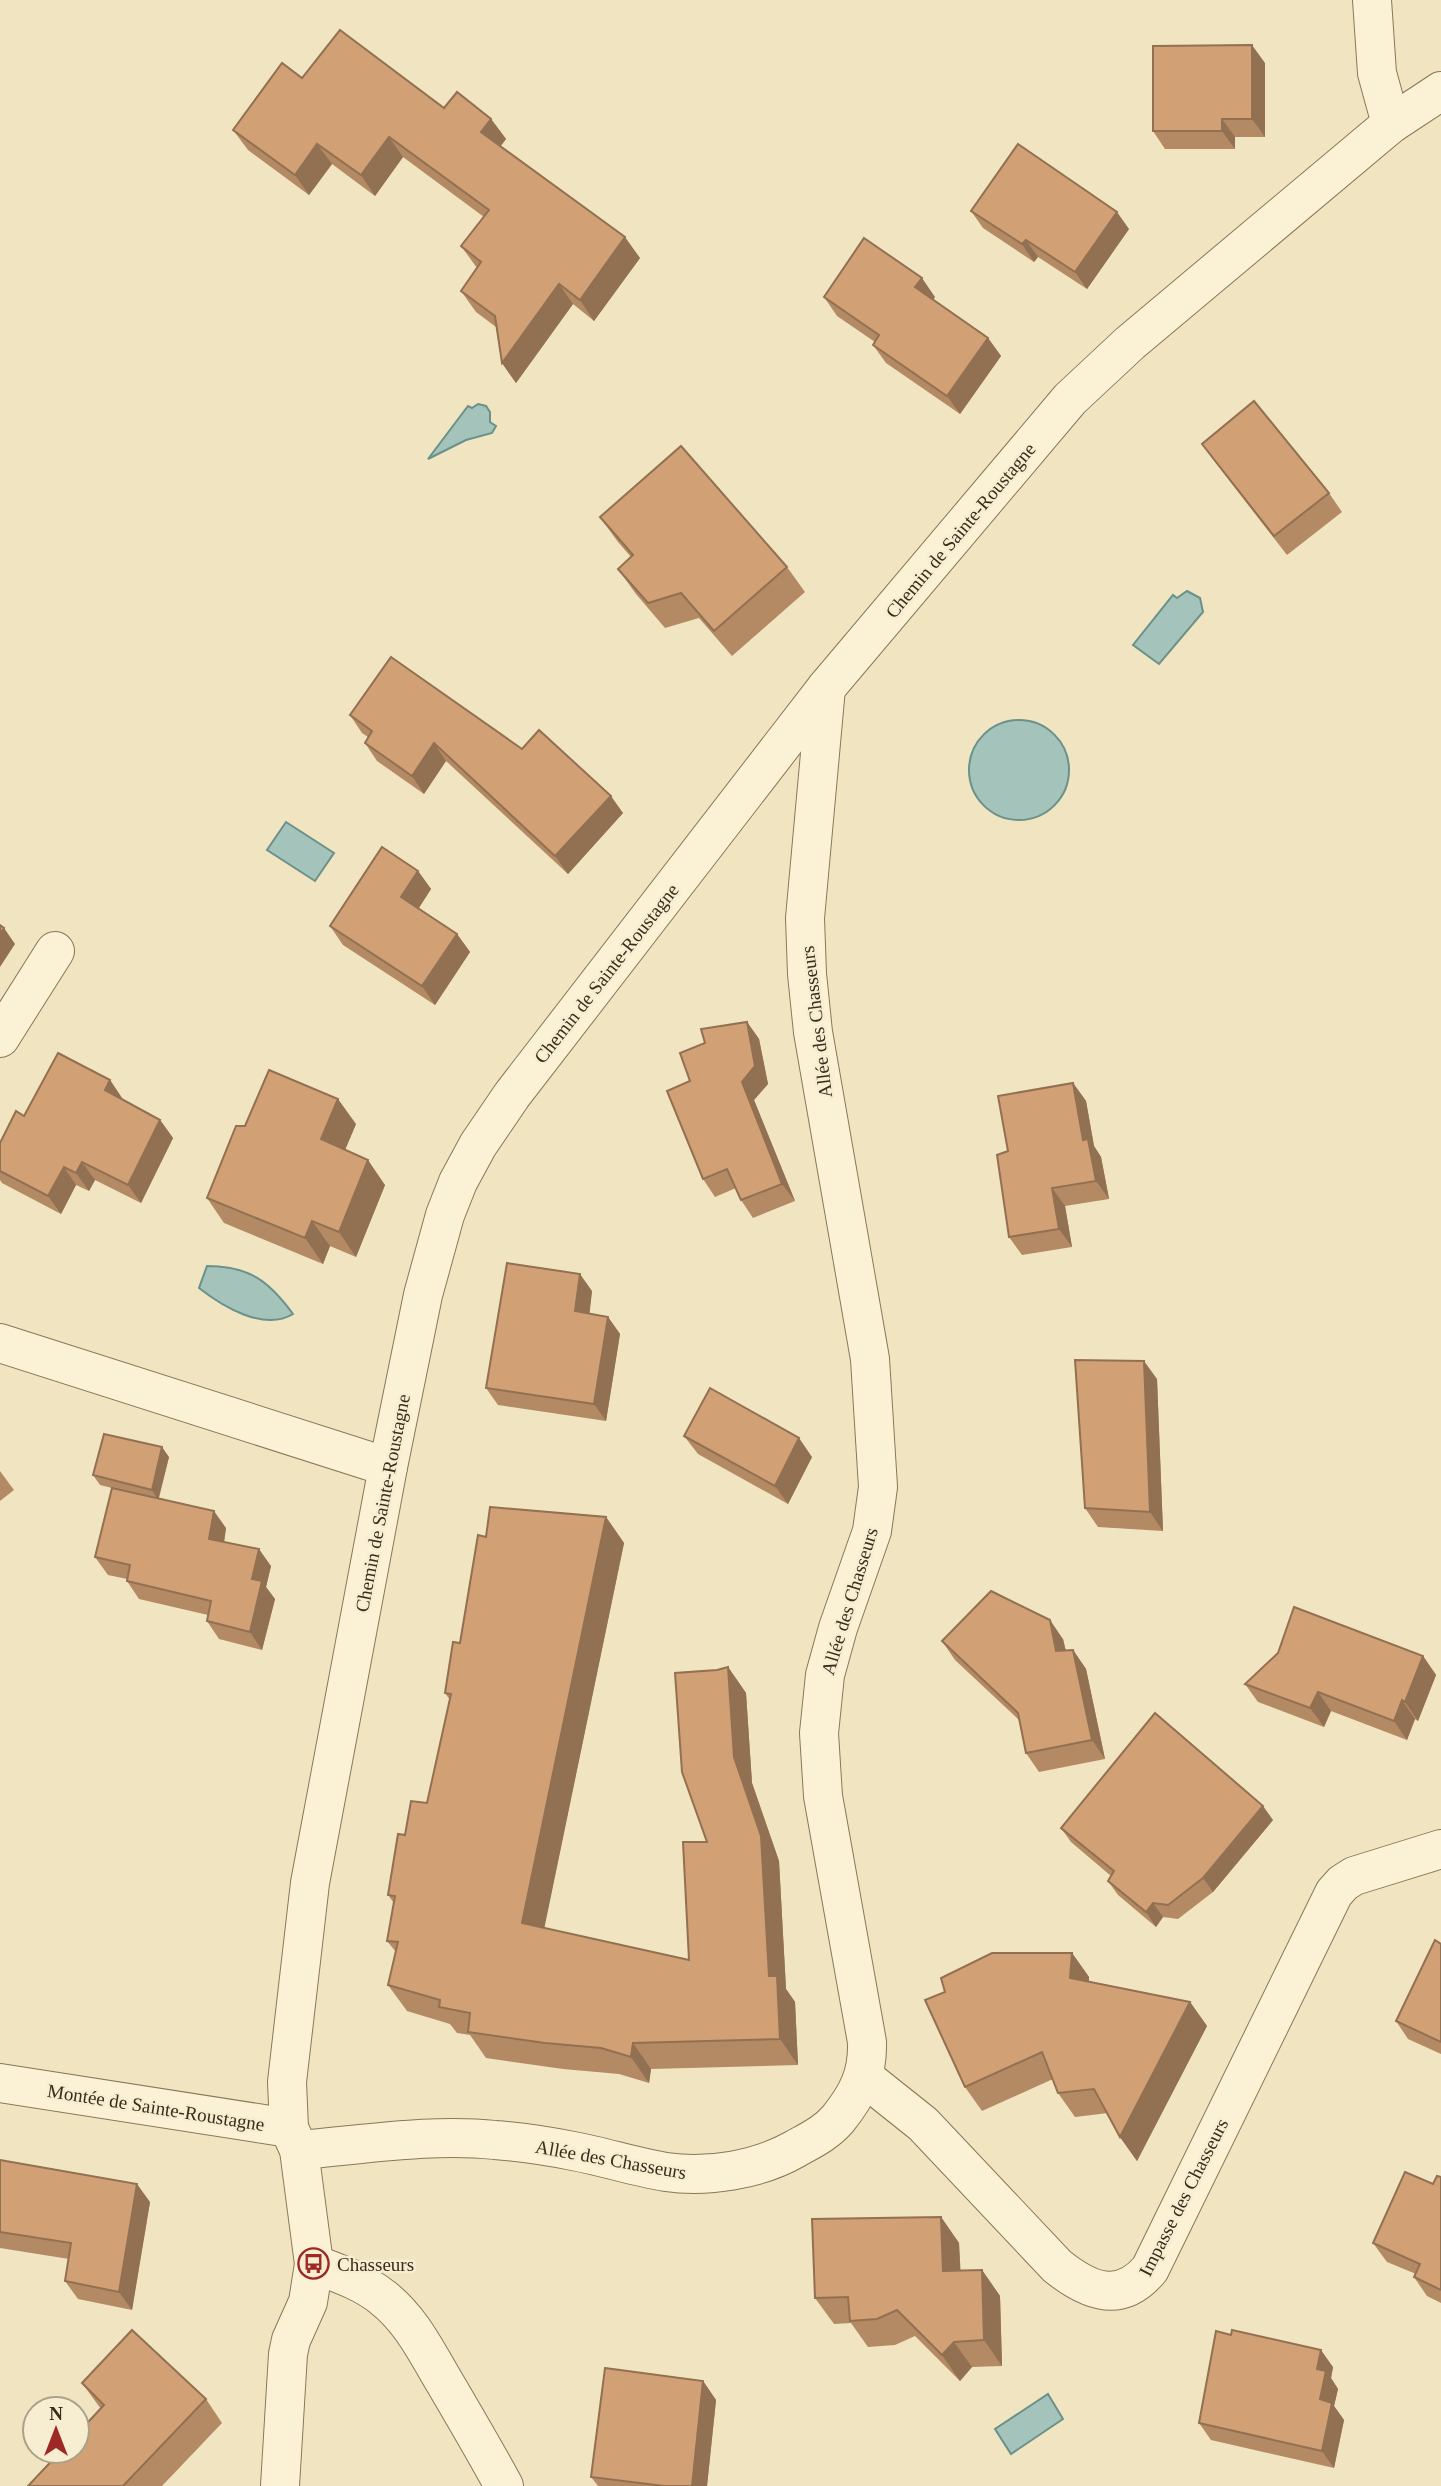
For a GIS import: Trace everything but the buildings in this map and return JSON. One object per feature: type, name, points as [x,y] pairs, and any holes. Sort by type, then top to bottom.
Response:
[{"type":"street","points":[[1372,0],[1377,74],[1391,124]]},
{"type":"street","name":"Chemin de Sainte-Roustagne","points":[[280,2486],[288,2354],[291,2340],[308,2302],[314,2264],[287,2082],[310,1883],[423,1295],[458,1182],[478,1145],[512,1095],[825,688],[1070,400],[1130,343],[1391,124],[1441,91]]},
{"type":"street","name":"Allée des Chasseurs","points":[[294,2139],[494,2140],[572,2151],[667,2172],[706,2174],[751,2166],[785,2154],[822,2134],[848,2106],[864,2077],[868,2062],[867,2042],[823,1796],[819,1733],[825,1675],[838,1628],[872,1531],[878,1487],[870,1359],[813,1032],[807,974],[805,918],[825,688]]},
{"type":"street","points":[[0,1038],[55,950]]},
{"type":"street","points":[[0,1343],[388,1467]]},
{"type":"street","name":"Impasse des Chasseurs","points":[[864,2077],[923,2124],[1071,2277],[1090,2288],[1124,2290],[1139,2282],[1150,2269],[1334,1893],[1354,1876],[1441,1849]]},
{"type":"street","name":"Montée de Sainte-Roustagne","points":[[0,2083],[294,2139]]},
{"type":"street","points":[[314,2264],[359,2282],[383,2297],[399,2313],[414,2331],[504,2486]]},
{"type":"water","points":[[478,404],[486,406],[490,412],[490,422],[496,426],[492,433],[466,440],[428,459],[468,406],[472,408]]},
{"type":"water","points":[[1187,591],[1200,598],[1203,612],[1159,664],[1133,645],[1173,595],[1177,598]]},
{"type":"water","points":[[1019,720],[1047,728],[1061,742],[1069,770],[1061,798],[1047,812],[1019,820],[991,812],[977,798],[969,770],[977,742],[991,728]]},
{"type":"water","points":[[286,822],[334,853],[315,881],[267,850]]},
{"type":"water","points":[[207,1266],[235,1269],[257,1278],[275,1293],[293,1314],[282,1319],[269,1320],[244,1315],[231,1309],[199,1288]]},
{"type":"water","points":[[1048,2394],[1063,2419],[1011,2454],[995,2429]]},
{"type":"place","name":"Chasseurs","points":[[314,2264]]}]
